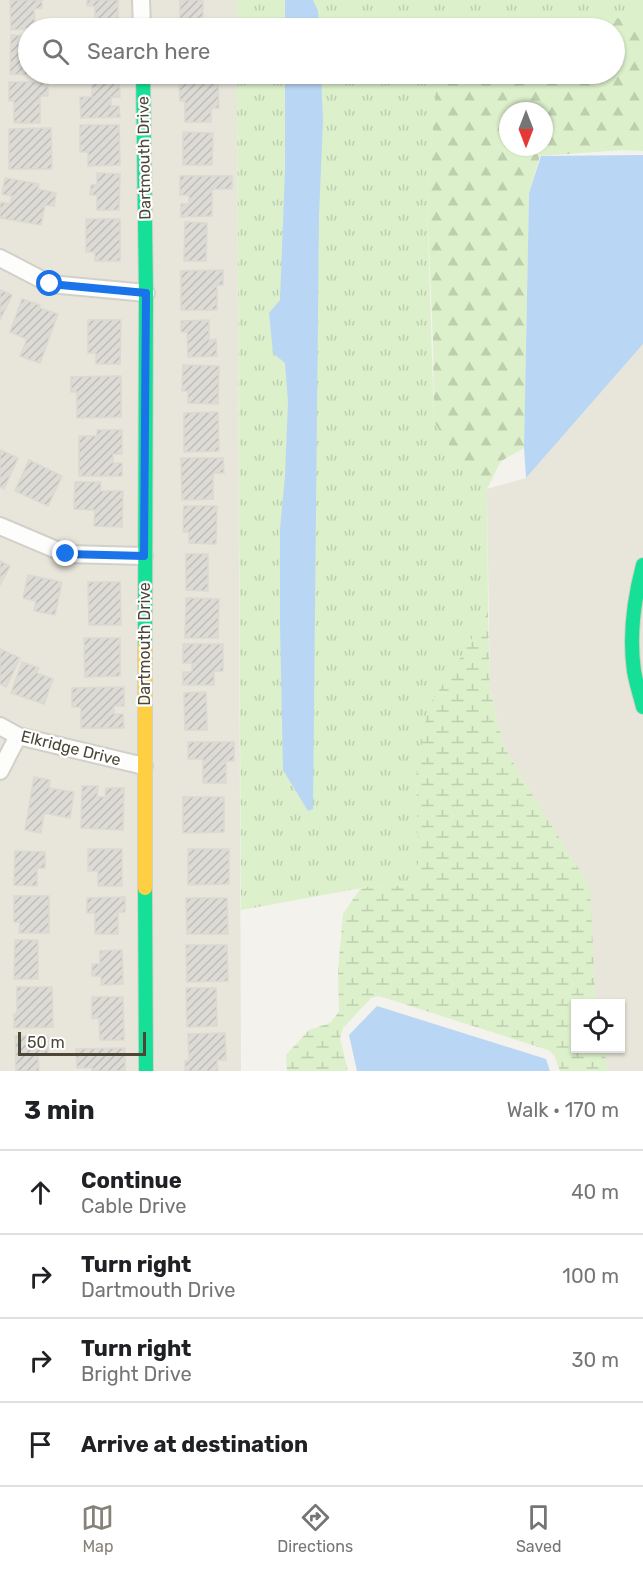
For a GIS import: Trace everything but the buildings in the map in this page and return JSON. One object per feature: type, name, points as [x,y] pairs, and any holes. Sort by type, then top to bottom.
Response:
[{"type":"street","points":[[141,0],[142,18]]},
{"type":"street","name":"Dartmouth Drive","points":[[143,84],[146,293],[144,556],[146,1071]]},
{"type":"street","points":[[0,258],[50,284],[146,293]]},
{"type":"street","points":[[0,526],[66,554],[144,556]]},
{"type":"street","points":[[643,565],[636,601],[633,635],[634,670],[643,707]]},
{"type":"street","name":"Elkridge Drive","points":[[0,726],[18,736],[144,766]]},
{"type":"street","points":[[0,771],[18,736]]},
{"type":"shaded area","points":[[0,0],[237,0],[237,18],[18,18],[18,84],[237,84],[241,1071],[0,1071]]},
{"type":"shaded area","points":[[643,344],[643,1071],[608,1071],[605,1053],[625,1053],[625,999],[596,999],[528,788],[503,745],[490,689],[487,489],[526,478]]},
{"type":"green space","points":[[237,0],[643,0],[643,19],[237,18]]},
{"type":"green space","points":[[625,18],[643,18],[643,151],[622,150],[553,155],[553,102],[499,102],[499,156],[540,156],[529,193],[524,448],[501,461],[487,489],[457,457],[434,422],[427,202],[436,84],[625,84]]},
{"type":"green space","points":[[237,84],[436,84],[427,202],[434,422],[457,457],[487,489],[488,612],[463,654],[416,777],[419,885],[367,887],[241,910]]},
{"type":"green space","points":[[488,612],[490,689],[503,745],[590,887],[596,999],[571,999],[571,1053],[605,1053],[608,1071],[560,1071],[554,1055],[548,1050],[379,996],[371,998],[343,1028],[340,1038],[348,1071],[287,1071],[286,1055],[309,1030],[330,1023],[339,1012],[338,970],[343,914],[360,889],[419,885],[416,777],[428,707]]},
{"type":"water","points":[[285,0],[313,0],[318,11],[318,18],[285,18]]},
{"type":"water","points":[[285,84],[321,84],[323,121],[319,215],[313,809],[308,811],[283,770],[280,529],[288,402],[285,363],[273,353],[269,313],[280,300],[285,169]]},
{"type":"water","points":[[643,155],[643,344],[526,478],[524,448],[529,193],[541,156]]},
{"type":"water","points":[[377,1006],[546,1059],[550,1071],[357,1071],[349,1035]]},
{"type":"traffic: fast","points":[[143,84],[146,293],[145,646]]},
{"type":"traffic: fast","points":[[643,565],[632,631],[634,671],[643,707]]},
{"type":"traffic: fast","points":[[145,888],[146,1071]]},
{"type":"traffic: slow","points":[[145,646],[145,888]]},
{"type":"route","points":[[50,284],[146,293],[144,556],[66,554]]}]
